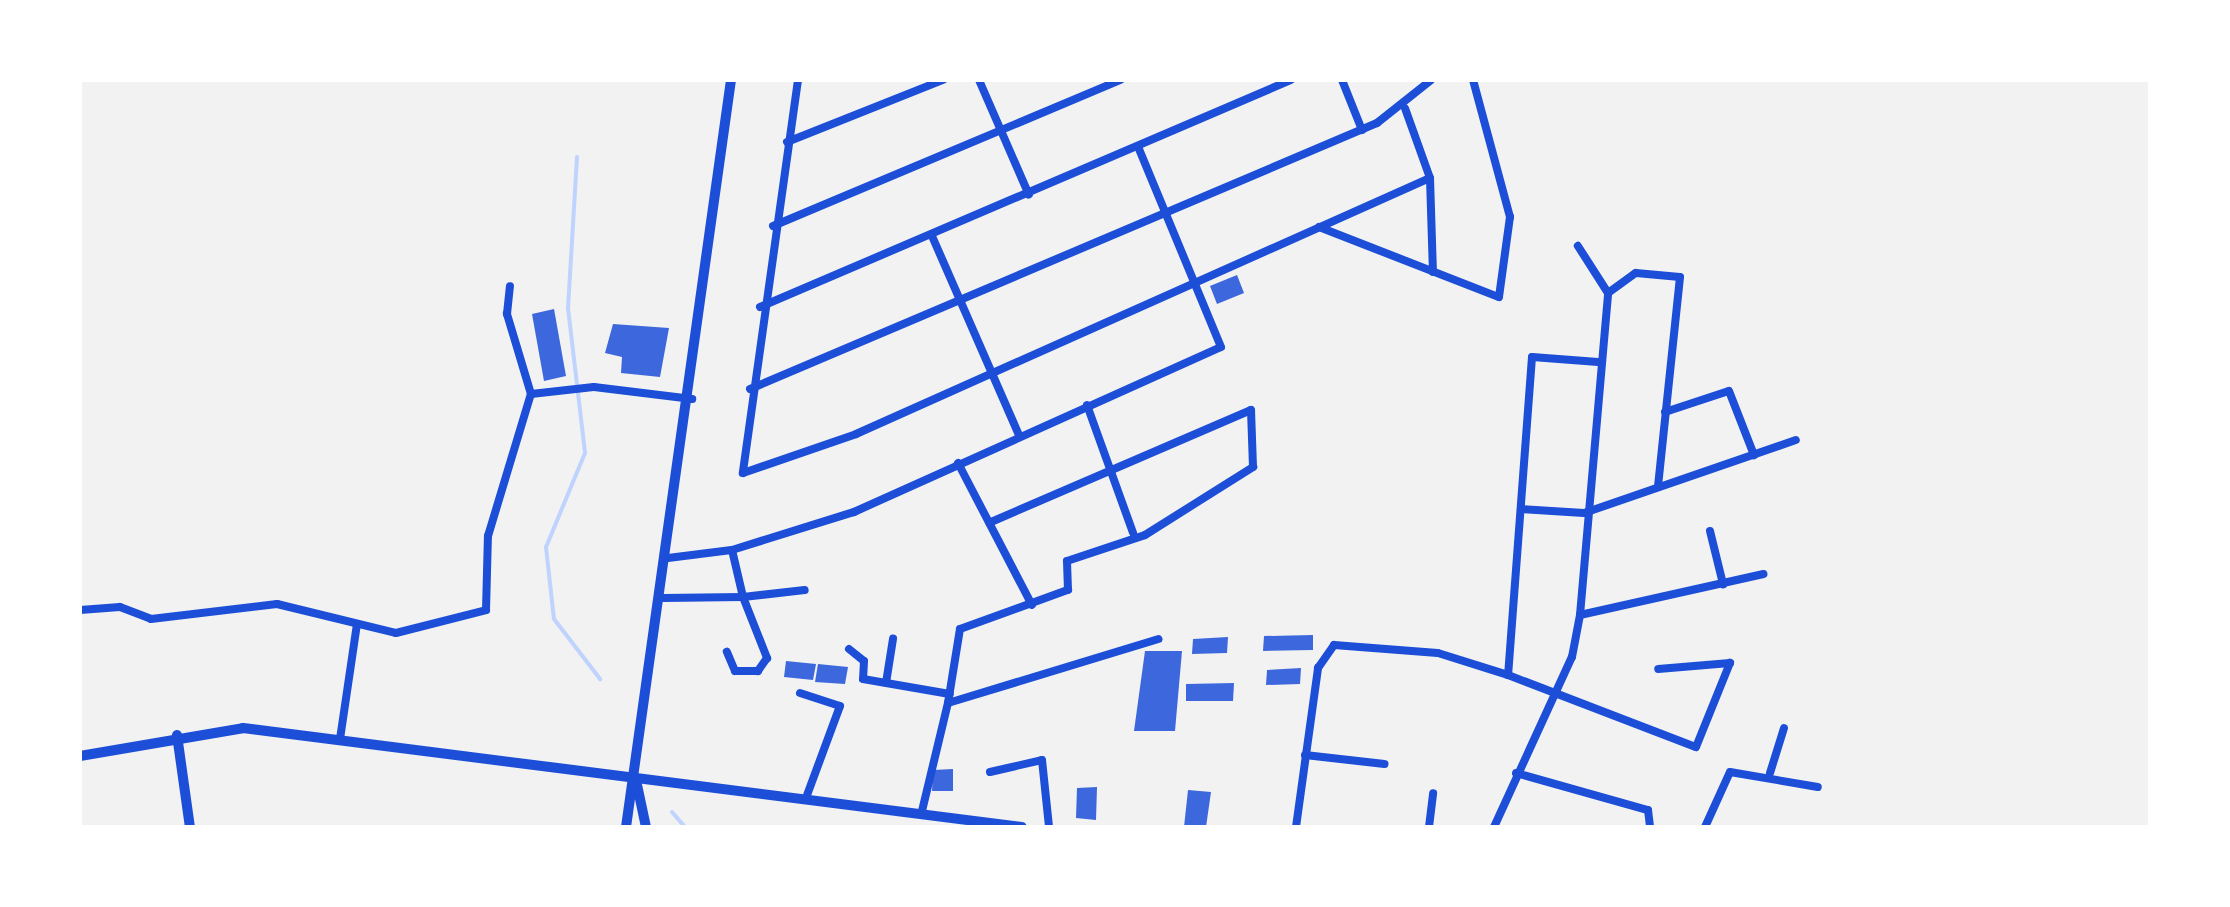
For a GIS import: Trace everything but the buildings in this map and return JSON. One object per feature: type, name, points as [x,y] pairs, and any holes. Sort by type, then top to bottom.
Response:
[{"type":"street","points":[[626,827],[692,399],[731,80]]},
{"type":"street","points":[[798,80],[760,307],[742,473],[991,372],[1430,178]]},
{"type":"street","points":[[788,142],[943,80]]},
{"type":"street","points":[[979,80],[1029,196]]},
{"type":"street","points":[[773,226],[1121,80]]},
{"type":"street","points":[[760,307],[1139,149],[1290,80]]},
{"type":"street","points":[[1342,80],[1362,130]]},
{"type":"street","points":[[750,389],[961,303],[1362,130],[1405,108],[1432,80]]},
{"type":"street","points":[[1319,227],[1500,297],[1510,217],[1473,80]]},
{"type":"street","points":[[1405,108],[1430,178],[1434,272]]},
{"type":"street","points":[[668,558],[732,550],[854,512],[1018,434],[1221,348],[1139,149]]},
{"type":"street","points":[[932,236],[1018,434]]},
{"type":"street","points":[[1494,827],[1553,691],[1580,615],[1584,512],[1608,293],[1578,246]]},
{"type":"street","points":[[1608,293],[1636,273],[1680,277],[1658,488]]},
{"type":"street","points":[[80,610],[120,607],[151,618],[277,604],[396,633],[486,610],[488,536],[531,394],[507,314],[510,286]]},
{"type":"street","points":[[1508,676],[1532,357],[1598,362]]},
{"type":"street","points":[[531,394],[589,388],[692,399]]},
{"type":"street","points":[[1666,412],[1729,392],[1754,455]]},
{"type":"street","points":[[1088,405],[1133,533]]},
{"type":"street","points":[[922,811],[949,699],[960,630],[1068,590],[1066,560],[1170,522],[1253,467],[1250,410],[989,523]]},
{"type":"street","points":[[1522,508],[1584,512],[1796,440]]},
{"type":"street","points":[[958,463],[1032,605]]},
{"type":"street","points":[[1710,531],[1723,584]]},
{"type":"street","points":[[727,652],[736,671],[758,671],[767,658],[743,597],[732,550]]},
{"type":"street","points":[[1580,615],[1763,574]]},
{"type":"street","points":[[663,598],[743,597],[804,590]]},
{"type":"street","points":[[340,739],[358,624]]},
{"type":"street","points":[[886,683],[892,639]]},
{"type":"street","points":[[849,649],[864,662],[863,679],[949,699],[1158,639]]},
{"type":"street","points":[[1296,827],[1318,668],[1334,645],[1438,653],[1553,691],[1696,747],[1730,663],[1658,670]]},
{"type":"street","points":[[800,693],[840,706],[806,798]]},
{"type":"street","points":[[80,756],[177,735],[243,728],[922,811],[1022,827]]},
{"type":"street","points":[[1705,827],[1730,772],[1765,781],[1784,728]]},
{"type":"street","points":[[177,735],[190,827]]},
{"type":"street","points":[[1306,754],[1384,764]]},
{"type":"street","points":[[990,772],[1042,760],[1049,827]]},
{"type":"street","points":[[1516,773],[1648,810],[1650,827]]},
{"type":"street","points":[[1770,773],[1818,787]]},
{"type":"street","points":[[636,779],[646,827]]},
{"type":"street","points":[[1429,827],[1433,793]]},
{"type":"waterway","points":[[577,157],[568,308],[585,453],[546,547],[554,619],[600,679]]},
{"type":"waterway","points":[[672,812],[685,827]]}]
